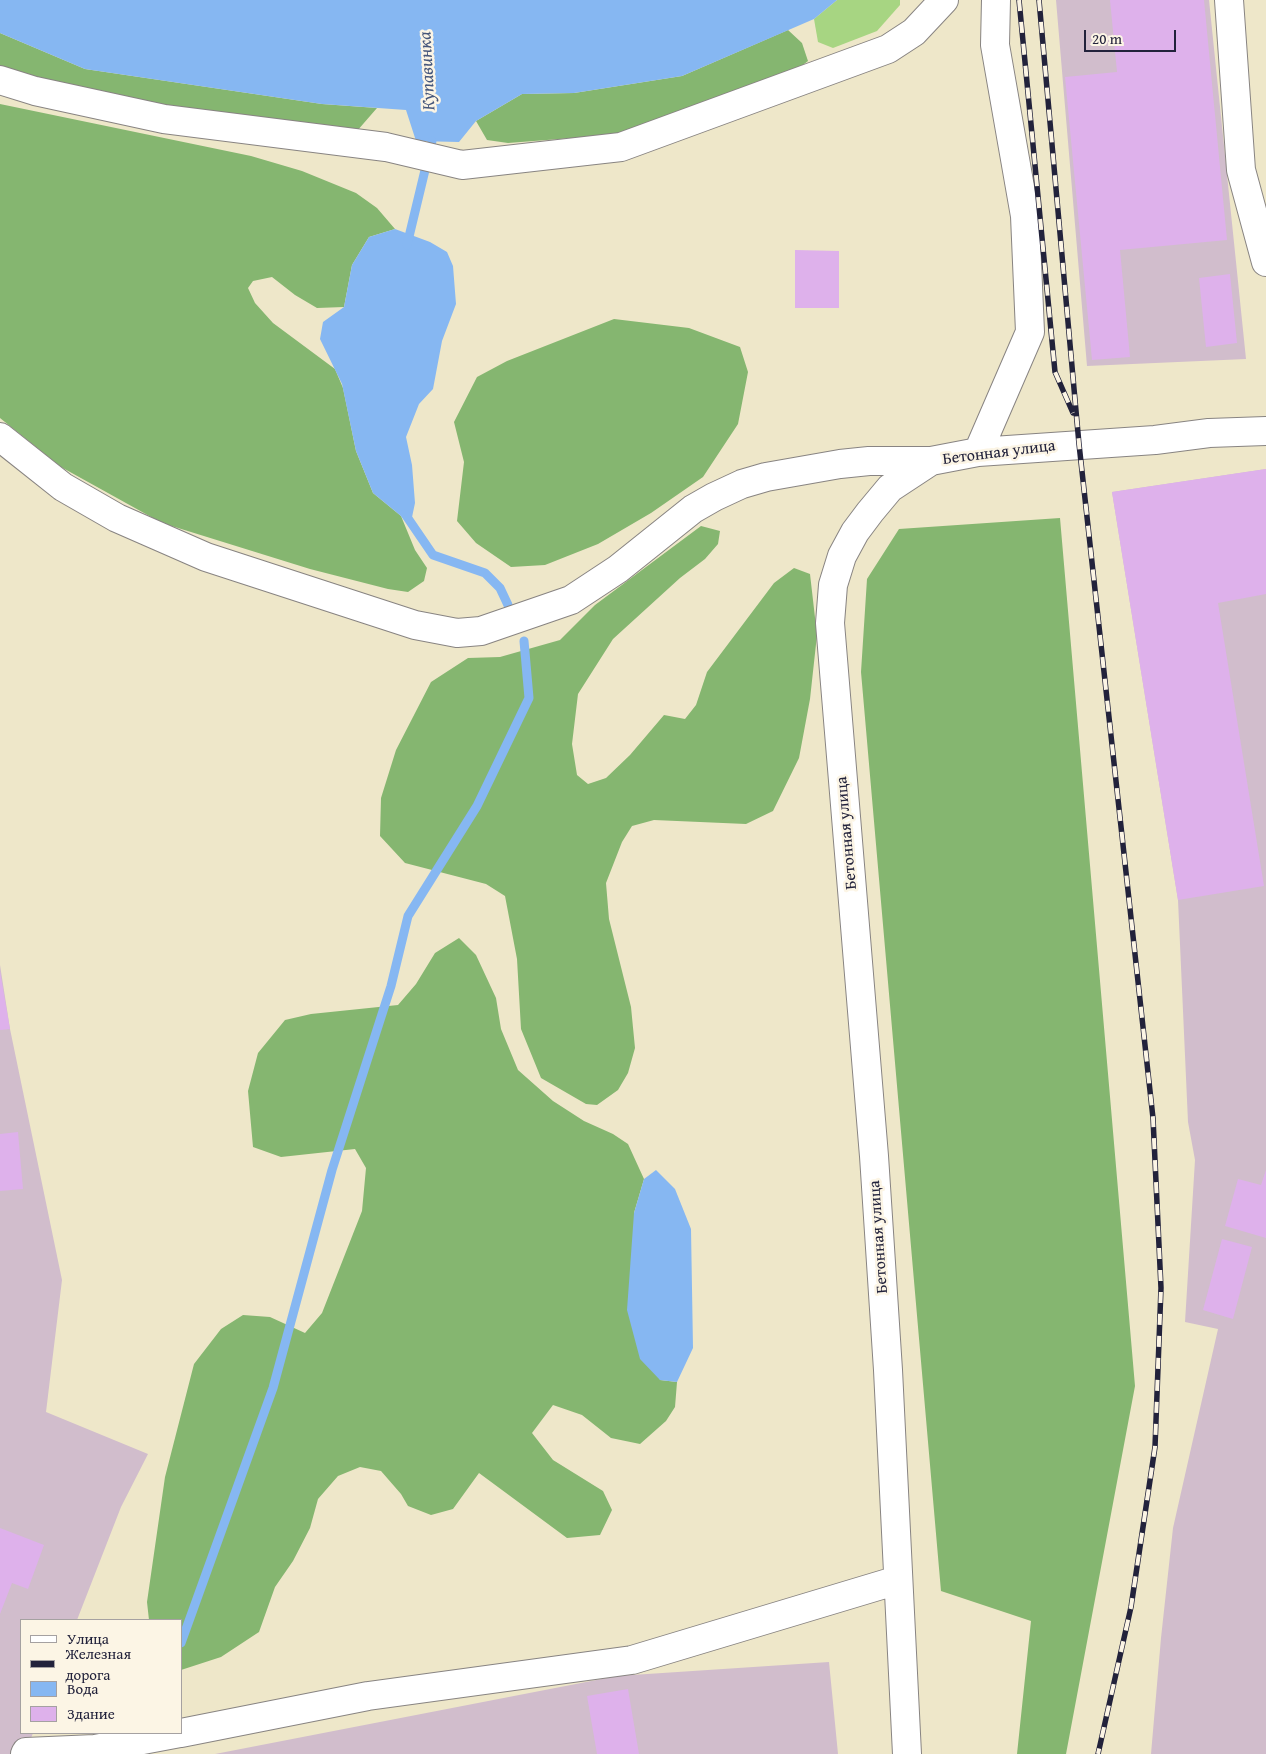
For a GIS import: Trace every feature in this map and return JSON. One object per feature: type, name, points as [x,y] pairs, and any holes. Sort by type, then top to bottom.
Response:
[{"type":"street","points":[[0,80],[34,91],[164,119],[386,147],[462,165],[621,147],[888,49],[914,32],[944,0]]},
{"type":"street","points":[[978,452],[1030,332],[1025,216],[995,45],[996,0]]},
{"type":"street","points":[[1229,0],[1241,170],[1266,262]]},
{"type":"street","name":"Бетонная улица","points":[[906,1754],[888,1370],[874,1165],[830,623],[833,585],[842,556],[855,532],[890,488],[931,461],[978,452],[1155,440],[1209,433],[1266,431]]},
{"type":"street","points":[[0,437],[78,496],[117,518],[197,553],[415,626],[457,633],[481,631],[571,600],[618,569],[693,509],[742,484],[766,477],[840,464],[869,461],[931,461]]},
{"type":"street","points":[[182,1733],[368,1696],[632,1660],[898,1580]]},
{"type":"street","points":[[25,1754],[26,1752],[96,1749],[176,1734]]},
{"type":"shaded area","points":[[1056,0],[1209,0],[1246,359],[1087,366]]},
{"type":"shaded area","points":[[1266,469],[1266,1754],[1151,1754],[1173,1528],[1218,1329],[1185,1322],[1195,1160],[1188,1122],[1178,900],[1112,492]]},
{"type":"shaded area","points":[[0,965],[10,1029],[62,1280],[46,1412],[148,1454],[121,1507],[77,1619],[20,1619],[20,1734],[33,1734],[25,1754],[0,1754]]},
{"type":"shaded area","points":[[829,1662],[838,1754],[215,1754],[617,1676]]},
{"type":"green space","points":[[837,0],[900,0],[900,5],[877,31],[833,48],[818,42],[814,19]]},
{"type":"green space","points":[[788,30],[802,43],[808,61],[786,78],[624,134],[508,143],[487,140],[476,121],[522,94],[574,93],[682,76]]},
{"type":"green space","points":[[0,33],[85,69],[322,104],[377,108],[357,131],[271,122],[94,95],[0,73]]},
{"type":"green space","points":[[0,104],[251,156],[302,171],[356,193],[377,208],[395,229],[369,237],[352,265],[344,307],[317,308],[295,295],[272,277],[253,281],[248,288],[255,303],[273,323],[335,369],[343,388],[356,451],[373,493],[401,516],[415,550],[427,568],[424,581],[408,592],[388,589],[310,569],[162,523],[61,467],[0,418]]},
{"type":"green space","points":[[614,319],[689,328],[740,347],[748,372],[738,424],[703,477],[651,513],[598,544],[545,565],[511,567],[476,543],[457,521],[464,462],[454,422],[477,377],[507,361]]},
{"type":"green space","points":[[1060,518],[1135,1386],[1066,1754],[1017,1754],[1031,1621],[941,1591],[861,672],[867,579],[899,529]]},
{"type":"green space","points":[[701,526],[720,531],[718,544],[705,559],[680,578],[613,639],[578,694],[572,744],[577,775],[588,784],[606,778],[630,755],[664,715],[685,719],[696,705],[707,672],[774,583],[794,568],[810,574],[817,635],[810,699],[799,758],[773,811],[746,824],[654,820],[632,826],[622,842],[606,883],[609,919],[631,1007],[635,1048],[628,1073],[618,1090],[597,1105],[586,1104],[541,1078],[521,1029],[517,959],[505,896],[486,884],[405,863],[380,836],[381,798],[396,750],[431,682],[468,658],[500,657],[560,640],[595,605]]},
{"type":"green space","points":[[459,938],[476,955],[496,998],[501,1029],[518,1070],[553,1101],[584,1121],[613,1134],[628,1144],[644,1179],[634,1213],[660,1380],[677,1382],[675,1407],[666,1421],[640,1444],[611,1438],[582,1415],[553,1405],[532,1433],[553,1460],[603,1491],[612,1510],[600,1535],[567,1538],[479,1473],[453,1509],[431,1515],[408,1506],[401,1494],[381,1471],[360,1467],[338,1476],[318,1499],[310,1528],[293,1561],[275,1587],[259,1632],[221,1657],[182,1670],[182,1619],[149,1619],[147,1602],[165,1477],[194,1364],[221,1329],[243,1315],[270,1317],[305,1333],[322,1313],[362,1211],[366,1168],[355,1149],[281,1157],[253,1147],[248,1091],[258,1053],[285,1020],[311,1014],[398,1005],[416,984],[435,953]]},
{"type":"water","name":"Купавинка","points":[[0,0],[837,0],[814,19],[682,76],[574,93],[522,94],[476,121],[459,142],[416,141],[406,110],[322,104],[85,69],[0,33]]},
{"type":"water","points":[[395,229],[430,242],[447,252],[453,266],[456,304],[442,341],[433,389],[419,404],[406,437],[412,465],[415,503],[411,522],[373,493],[356,451],[342,384],[320,339],[323,322],[344,307],[352,265],[369,237]]},
{"type":"water","points":[[656,1170],[675,1189],[691,1229],[693,1348],[677,1382],[660,1380],[640,1359],[627,1310],[634,1213],[644,1179]]},
{"type":"building","points":[[1110,0],[1204,0],[1227,240],[1120,250],[1130,357],[1092,360],[1065,77],[1117,72]]},
{"type":"building","points":[[795,250],[839,251],[839,308],[795,308]]},
{"type":"building","points":[[1230,274],[1237,343],[1206,347],[1199,278]]},
{"type":"building","points":[[1266,469],[1266,594],[1218,603],[1264,886],[1178,900],[1112,492]]},
{"type":"building","points":[[0,971],[10,1029],[0,1030]]},
{"type":"building","points":[[18,1132],[23,1189],[0,1191],[0,1134]]},
{"type":"building","points":[[1266,1170],[1266,1238],[1225,1226],[1238,1179],[1261,1185]]},
{"type":"building","points":[[1222,1239],[1252,1247],[1233,1319],[1203,1310]]},
{"type":"building","points":[[0,1528],[44,1545],[28,1589],[12,1583],[0,1614]]},
{"type":"building","points":[[628,1689],[639,1754],[597,1754],[587,1696]]},
{"type":"waterway","points":[[407,245],[432,141]]},
{"type":"waterway","points":[[405,514],[433,555],[485,573],[500,588],[508,605]]},
{"type":"waterway","points":[[182,1640],[273,1388],[332,1170],[391,986],[408,916],[477,806],[529,698],[524,641]]},
{"type":"railway","points":[[1019,0],[1055,372],[1073,413]]},
{"type":"railway","points":[[1039,0],[1079,444],[1153,1118],[1161,1288],[1155,1447],[1131,1607],[1098,1754]]}]
